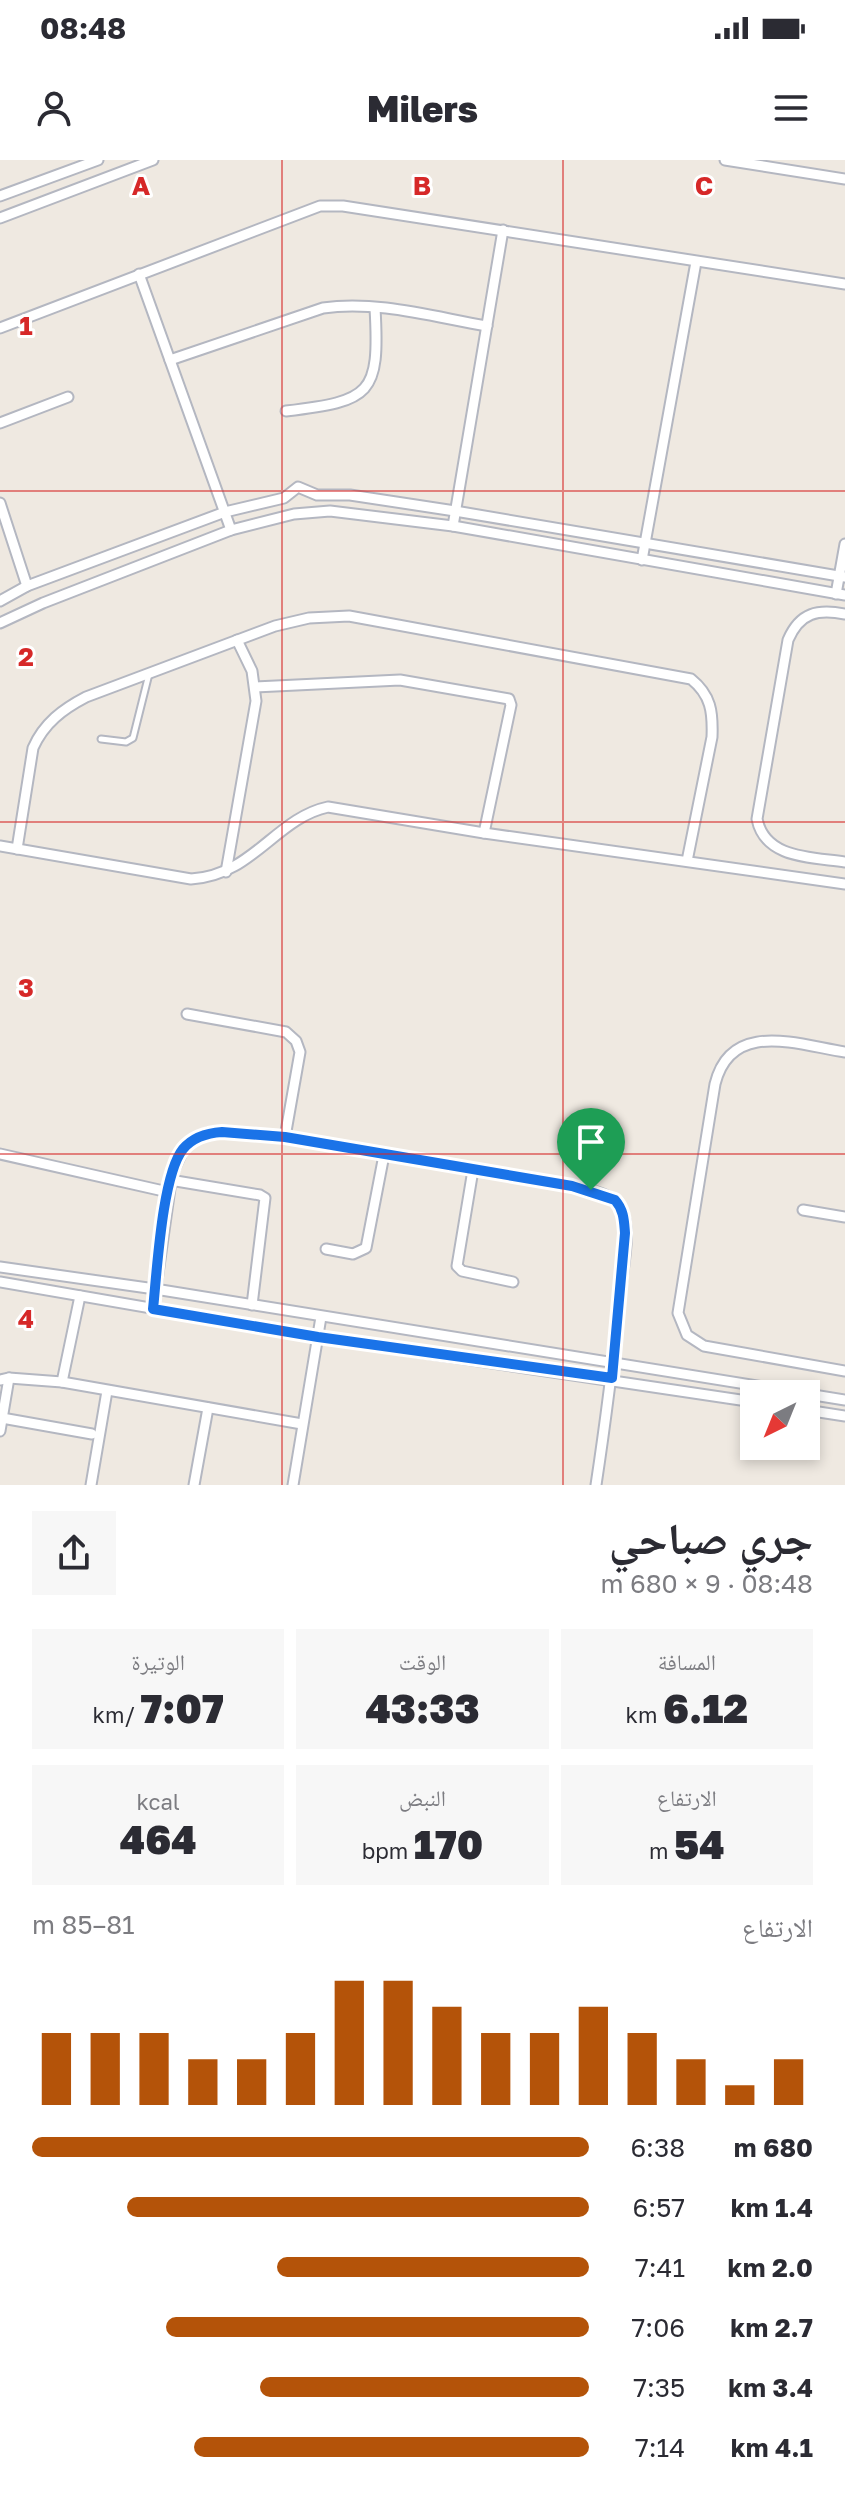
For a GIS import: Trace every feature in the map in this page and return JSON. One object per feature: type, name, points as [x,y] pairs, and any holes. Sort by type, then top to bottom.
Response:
[{"type":"street","points":[[0,196],[98,160]]},
{"type":"street","points":[[0,218],[153,160]]},
{"type":"street","points":[[725,160],[845,179]]},
{"type":"street","points":[[0,328],[320,206],[343,206],[845,284]]},
{"type":"street","points":[[453,526],[503,230]]},
{"type":"street","points":[[642,560],[696,262]]},
{"type":"street","points":[[139,274],[231,530]]},
{"type":"street","points":[[170,360],[323,308],[356,305],[487,326]]},
{"type":"street","points":[[286,411],[343,403],[363,389],[377,356],[375,308]]},
{"type":"street","points":[[0,423],[68,397]]},
{"type":"street","points":[[0,601],[27,586],[225,512],[284,498],[298,487],[317,495],[350,495],[455,511],[842,576]]},
{"type":"street","points":[[0,503],[27,586]]},
{"type":"street","points":[[0,623],[43,603],[231,530],[294,514],[330,511],[453,526],[841,594],[845,544]]},
{"type":"street","points":[[845,614],[825,610],[808,615],[796,626],[788,640],[757,819],[761,833],[776,849],[845,862]]},
{"type":"street","points":[[17,849],[33,748],[38,737],[66,708],[86,697],[275,626],[309,618],[349,616],[691,679],[702,688],[710,703],[713,719],[687,861]]},
{"type":"street","points":[[226,872],[255,713],[255,687],[246,655],[237,640]]},
{"type":"street","points":[[255,687],[400,680],[509,699],[511,705],[484,833]]},
{"type":"street","points":[[0,846],[191,879],[209,878],[226,872],[305,815],[328,807],[484,833],[845,884]]},
{"type":"street","points":[[187,1014],[286,1032],[296,1041],[300,1052],[285,1137]]},
{"type":"street","points":[[845,1052],[765,1040],[741,1046],[724,1062],[715,1084],[678,1313],[687,1335],[704,1346],[845,1371]]},
{"type":"street","points":[[153,1309],[170,1180],[184,1148],[208,1133],[285,1137],[591,1190],[615,1200],[624,1216],[624,1252],[614,1363],[596,1485]]},
{"type":"street","points":[[0,1154],[168,1192]]},
{"type":"street","points":[[326,1249],[353,1254],[366,1248],[384,1155]]},
{"type":"street","points":[[473,1170],[457,1266],[462,1271],[513,1282]]},
{"type":"street","points":[[170,1180],[265,1198],[252,1305]]},
{"type":"street","points":[[803,1210],[845,1217]]},
{"type":"street","points":[[0,1267],[845,1400]]},
{"type":"street","points":[[0,1282],[318,1337],[612,1378],[740,1400]]},
{"type":"street","points":[[62,1382],[80,1296]]},
{"type":"street","points":[[293,1485],[321,1317]]},
{"type":"street","points":[[0,1431],[5,1379],[62,1382],[302,1424]]},
{"type":"street","points":[[91,1485],[107,1391]]},
{"type":"street","points":[[194,1485],[208,1408]]},
{"type":"street","points":[[820,1412],[845,1416]]},
{"type":"street","points":[[2,1418],[92,1434]]},
{"type":"lane","points":[[101,739],[126,742],[133,738],[149,673]]},
{"type":"route","points":[[208,1133],[285,1137],[591,1190],[615,1200],[624,1216],[624,1252],[612,1378],[318,1337],[153,1309],[168,1192],[176,1161],[184,1148],[208,1133]]}]
